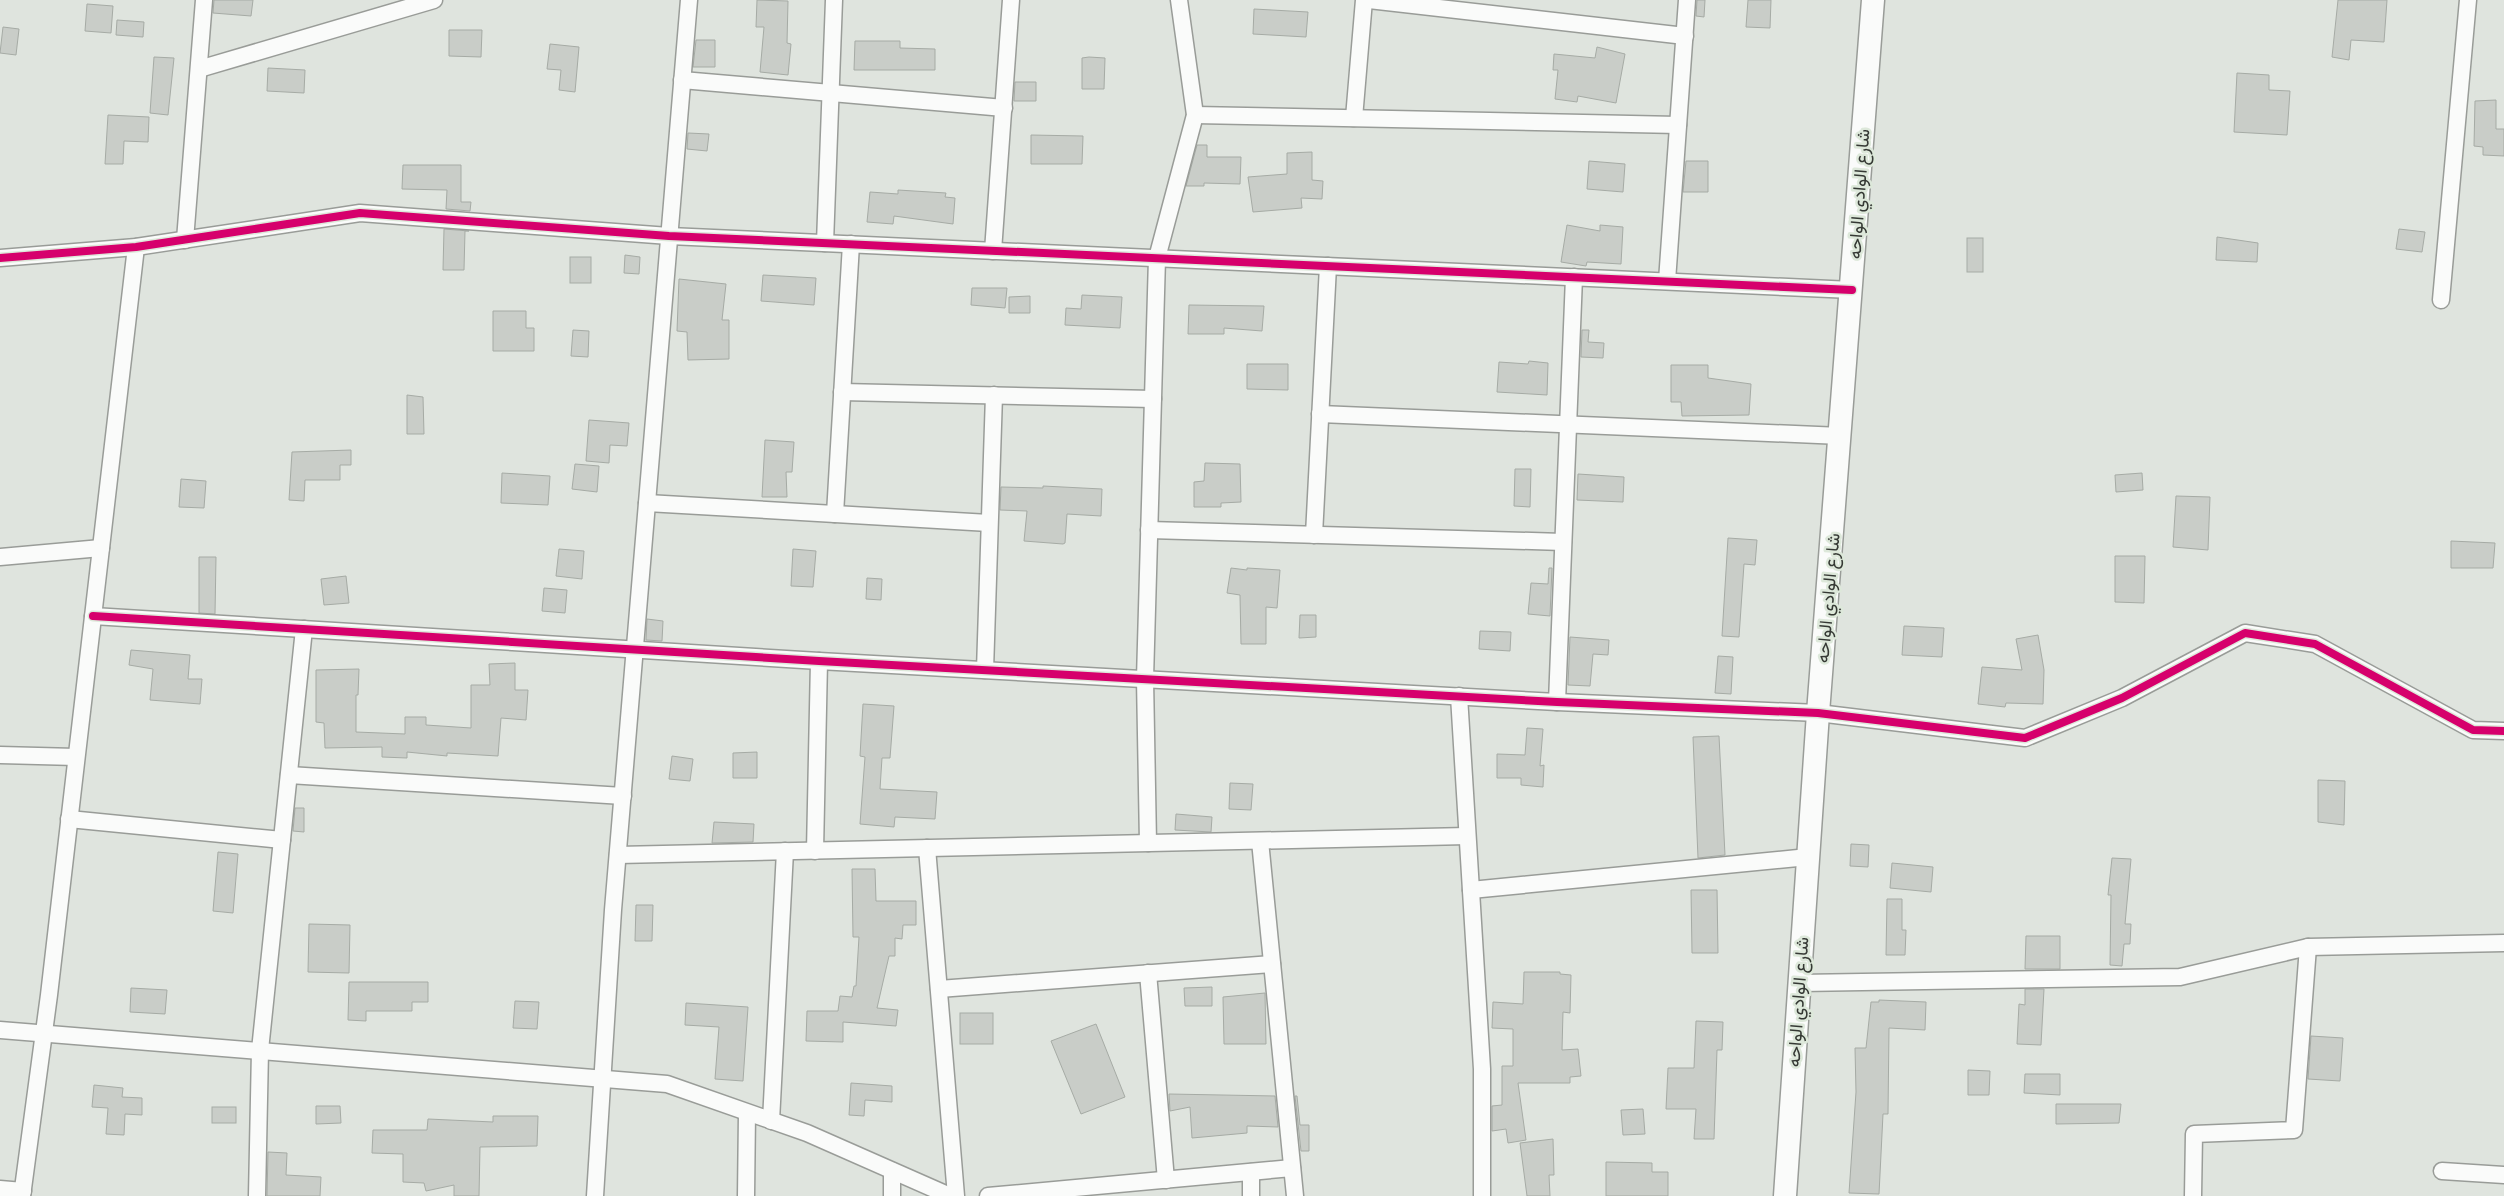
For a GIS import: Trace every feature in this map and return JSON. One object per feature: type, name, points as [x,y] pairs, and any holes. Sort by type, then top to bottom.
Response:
[{"type":"main road","name":"شارع الوادي الواحه","points":[[1785,1196],[1818,713],[1841,436],[1873,0]]},
{"type":"street","points":[[185,240],[204,0]]},
{"type":"street","points":[[199,69],[434,0]]},
{"type":"street","points":[[595,1196],[618,855],[689,0]]},
{"type":"street","points":[[826,243],[834,0]]},
{"type":"street","points":[[992,251],[1004,108],[1010,0]]},
{"type":"street","points":[[1148,843],[1145,679],[1157,258],[1195,114],[1179,0]]},
{"type":"street","points":[[1354,118],[1364,0]]},
{"type":"street","points":[[1369,0],[1685,36]]},
{"type":"street","points":[[1667,281],[1687,0]]},
{"type":"street","points":[[2441,300],[2468,0]]},
{"type":"street","points":[[682,80],[1004,108]]},
{"type":"street","points":[[1195,114],[1678,125]]},
{"type":"street","points":[[0,258],[136,247],[360,213],[669,236],[1852,290]]},
{"type":"street","points":[[835,514],[851,244]]},
{"type":"street","points":[[0,1189],[23,1193],[44,1032],[136,247]]},
{"type":"street","points":[[1314,535],[1328,266]]},
{"type":"street","points":[[1557,702],[1574,277]]},
{"type":"street","points":[[842,392],[1153,399]]},
{"type":"street","points":[[985,670],[994,395]]},
{"type":"street","points":[[1320,414],[1841,436]]},
{"type":"street","points":[[647,503],[989,523]]},
{"type":"street","points":[[1149,530],[1563,542]]},
{"type":"street","points":[[0,556],[101,548]]},
{"type":"street","points":[[93,616],[818,661],[1557,702],[1818,713],[2026,738],[2122,698],[2245,633],[2315,644],[2473,730],[2504,731]]},
{"type":"street","points":[[257,1196],[260,1050],[304,629]]},
{"type":"street","points":[[815,851],[818,661]]},
{"type":"street","points":[[1459,696],[1482,1069],[1482,1196]]},
{"type":"street","points":[[0,755],[76,756]]},
{"type":"street","points":[[289,776],[623,796]]},
{"type":"street","points":[[69,819],[282,840]]},
{"type":"street","points":[[618,855],[1468,836]]},
{"type":"street","points":[[1260,841],[1295,1196]]},
{"type":"street","points":[[928,848],[956,1196]]},
{"type":"street","points":[[771,1121],[786,851]]},
{"type":"street","points":[[1471,890],[1808,857]]},
{"type":"street","points":[[1800,983],[2180,977],[2308,947],[2504,943]]},
{"type":"street","points":[[2193,1196],[2194,1134],[2294,1130],[2308,947]]},
{"type":"street","points":[[939,989],[1272,964]]},
{"type":"street","points":[[1148,973],[1166,1180]]},
{"type":"street","points":[[0,1030],[44,1032],[667,1084],[807,1133],[950,1196]]},
{"type":"street","points":[[746,1196],[747,1113]]},
{"type":"street","points":[[988,1196],[1079,1192],[1166,1180],[1292,1168]]},
{"type":"street","points":[[892,1171],[892,1196]]},
{"type":"street","points":[[2442,1171],[2504,1175]]},
{"type":"street","points":[[1250,1172],[1251,1196]]},
{"type":"building","points":[[214,0],[253,0],[251,16],[213,13]]},
{"type":"building","points":[[757,0],[788,1],[787,43],[791,44],[788,75],[760,72],[764,27],[756,27]]},
{"type":"building","points":[[1697,0],[1705,0],[1704,17],[1696,16]]},
{"type":"building","points":[[1748,0],[1771,0],[1770,28],[1746,27]]},
{"type":"building","points":[[2338,0],[2387,0],[2384,42],[2351,40],[2349,60],[2332,57]]},
{"type":"building","points":[[87,4],[113,6],[111,33],[85,31]]},
{"type":"building","points":[[1254,9],[1308,12],[1306,37],[1253,34]]},
{"type":"building","points":[[117,20],[144,22],[143,37],[116,35]]},
{"type":"building","points":[[3,27],[19,29],[16,55],[0,53]]},
{"type":"building","points":[[449,30],[482,30],[481,57],[449,56]]},
{"type":"building","points":[[696,40],[715,40],[715,67],[693,67]]},
{"type":"building","points":[[855,41],[900,41],[900,48],[935,49],[935,70],[854,70]]},
{"type":"building","points":[[550,44],[579,47],[575,92],[559,90],[561,70],[547,69]]},
{"type":"building","points":[[1597,47],[1625,54],[1616,103],[1578,96],[1577,102],[1555,99],[1558,70],[1553,70],[1554,54],[1595,58]]},
{"type":"building","points":[[154,57],[174,58],[168,115],[150,113]]},
{"type":"building","points":[[1082,58],[1105,58],[1104,89],[1082,89]]},
{"type":"building","points":[[268,68],[305,70],[304,93],[267,91]]},
{"type":"building","points":[[2237,73],[2269,75],[2269,90],[2290,91],[2287,135],[2234,132]]},
{"type":"building","points":[[1015,82],[1036,82],[1036,101],[1014,101]]},
{"type":"building","points":[[2496,100],[2496,129],[2504,129],[2504,156],[2483,155],[2483,147],[2474,146],[2475,101]]},
{"type":"building","points":[[108,115],[149,117],[148,142],[124,141],[123,164],[105,164]]},
{"type":"building","points":[[688,133],[709,134],[707,151],[687,149]]},
{"type":"building","points":[[1031,135],[1083,136],[1082,164],[1031,164]]},
{"type":"building","points":[[1197,145],[1207,145],[1207,157],[1241,157],[1240,184],[1204,183],[1204,186],[1186,186]]},
{"type":"building","points":[[1312,152],[1312,180],[1323,181],[1322,199],[1301,198],[1302,208],[1253,212],[1248,177],[1287,174],[1287,153]]},
{"type":"building","points":[[1589,161],[1625,164],[1623,192],[1587,189]]},
{"type":"building","points":[[1686,161],[1708,161],[1708,192],[1683,192]]},
{"type":"building","points":[[403,165],[461,165],[461,202],[471,202],[470,211],[446,209],[447,190],[402,189]]},
{"type":"building","points":[[898,190],[946,193],[945,197],[955,198],[953,224],[894,216],[893,224],[867,222],[870,192],[898,194]]},
{"type":"building","points":[[1567,225],[1600,231],[1600,225],[1623,227],[1621,264],[1587,262],[1586,266],[1561,262]]},
{"type":"building","points":[[444,229],[469,231],[465,231],[464,270],[443,270]]},
{"type":"building","points":[[2399,229],[2425,232],[2422,252],[2396,249]]},
{"type":"building","points":[[2217,237],[2258,243],[2257,262],[2216,260]]},
{"type":"building","points":[[1967,238],[1983,238],[1983,272],[1967,272]]},
{"type":"building","points":[[625,255],[640,257],[639,274],[624,273]]},
{"type":"building","points":[[570,257],[591,257],[591,283],[570,283]]},
{"type":"building","points":[[763,275],[816,278],[814,305],[761,301]]},
{"type":"building","points":[[679,279],[726,284],[722,320],[729,320],[729,359],[688,360],[687,332],[677,331]]},
{"type":"building","points":[[972,288],[1007,288],[1005,308],[971,305]]},
{"type":"building","points":[[1082,295],[1122,297],[1120,328],[1065,325],[1066,308],[1081,309]]},
{"type":"building","points":[[1030,296],[1030,313],[1009,313],[1009,297]]},
{"type":"building","points":[[1189,305],[1264,306],[1262,331],[1224,328],[1224,334],[1188,334]]},
{"type":"building","points":[[493,311],[526,311],[526,328],[534,328],[534,351],[493,351]]},
{"type":"building","points":[[573,330],[589,331],[588,357],[571,356]]},
{"type":"building","points":[[1582,330],[1589,330],[1588,342],[1604,343],[1603,358],[1581,357]]},
{"type":"building","points":[[1529,361],[1548,363],[1547,395],[1497,392],[1499,362],[1528,364]]},
{"type":"building","points":[[1247,364],[1288,364],[1288,390],[1247,389]]},
{"type":"building","points":[[1671,365],[1708,365],[1708,378],[1751,384],[1749,415],[1682,416],[1681,402],[1671,402]]},
{"type":"building","points":[[407,395],[423,397],[424,434],[407,434]]},
{"type":"building","points":[[589,420],[629,423],[627,446],[610,445],[609,463],[586,461]]},
{"type":"building","points":[[765,440],[794,442],[792,472],[786,472],[787,497],[762,497]]},
{"type":"building","points":[[351,450],[351,465],[340,465],[340,480],[305,480],[304,501],[289,500],[292,452]]},
{"type":"building","points":[[1205,463],[1240,464],[1241,502],[1221,503],[1221,507],[1194,507],[1194,482],[1204,481]]},
{"type":"building","points":[[575,464],[599,466],[597,492],[572,489]]},
{"type":"building","points":[[1515,469],[1531,469],[1530,507],[1514,506]]},
{"type":"building","points":[[502,473],[550,476],[548,505],[501,503]]},
{"type":"building","points":[[2142,473],[2143,490],[2116,492],[2115,475]]},
{"type":"building","points":[[1578,474],[1624,477],[1623,502],[1577,500]]},
{"type":"building","points":[[181,479],[206,481],[204,508],[179,507]]},
{"type":"building","points":[[1043,486],[1102,489],[1101,516],[1067,514],[1065,543],[1063,544],[1024,541],[1027,511],[1000,510],[1001,487],[1043,488]]},
{"type":"building","points":[[2176,496],[2210,497],[2208,550],[2173,547]]},
{"type":"building","points":[[1728,538],[1757,540],[1755,565],[1744,564],[1739,637],[1722,636]]},
{"type":"building","points":[[2451,541],[2495,543],[2493,568],[2451,568]]},
{"type":"building","points":[[559,549],[584,551],[582,579],[556,576]]},
{"type":"building","points":[[793,549],[816,551],[813,587],[791,586]]},
{"type":"building","points":[[2115,556],[2145,556],[2144,603],[2115,602]]},
{"type":"building","points":[[199,557],[216,557],[215,614],[199,613]]},
{"type":"building","points":[[1231,568],[1280,570],[1277,608],[1266,607],[1266,644],[1241,644],[1240,595],[1227,593]]},
{"type":"building","points":[[1549,568],[1552,568],[1550,616],[1528,614],[1531,583],[1548,584]]},
{"type":"building","points":[[346,576],[349,603],[324,605],[321,579]]},
{"type":"building","points":[[867,578],[882,579],[881,600],[866,599]]},
{"type":"building","points":[[544,588],[567,590],[565,613],[542,611]]},
{"type":"building","points":[[1300,615],[1316,615],[1316,637],[1299,638]]},
{"type":"building","points":[[647,619],[663,621],[662,641],[646,640]]},
{"type":"building","points":[[1904,626],[1944,628],[1942,657],[1902,655]]},
{"type":"building","points":[[1480,631],[1511,632],[1510,651],[1479,649]]},
{"type":"building","points":[[2038,635],[2044,670],[2043,704],[2006,703],[2005,707],[1978,704],[1982,667],[2022,670],[2016,639]]},
{"type":"building","points":[[1570,637],[1609,640],[1608,655],[1593,654],[1590,686],[1568,685]]},
{"type":"building","points":[[131,650],[190,655],[188,679],[202,679],[200,704],[150,700],[153,669],[129,665]]},
{"type":"building","points":[[1718,656],[1733,657],[1731,694],[1715,693]]},
{"type":"building","points":[[515,663],[515,690],[528,690],[526,720],[501,718],[498,756],[447,753],[447,756],[407,752],[407,758],[382,757],[382,747],[325,748],[324,723],[316,722],[316,670],[359,669],[358,695],[356,695],[356,732],[405,734],[405,717],[426,717],[426,725],[471,728],[471,685],[490,685],[489,664]]},
{"type":"building","points":[[863,704],[894,706],[890,758],[882,758],[880,789],[937,792],[935,819],[895,817],[894,827],[860,824],[865,757],[860,756]]},
{"type":"building","points":[[1527,728],[1543,729],[1540,766],[1544,765],[1543,787],[1521,785],[1521,778],[1497,778],[1497,754],[1525,755]]},
{"type":"building","points":[[1719,736],[1725,855],[1698,858],[1693,737]]},
{"type":"building","points":[[757,752],[757,778],[733,778],[733,753]]},
{"type":"building","points":[[672,756],[693,759],[690,781],[669,779]]},
{"type":"building","points":[[2318,780],[2345,781],[2344,825],[2318,822]]},
{"type":"building","points":[[1230,783],[1253,784],[1251,810],[1229,809]]},
{"type":"building","points":[[295,808],[304,808],[304,832],[293,831]]},
{"type":"building","points":[[1176,814],[1212,817],[1211,832],[1175,830]]},
{"type":"building","points":[[714,822],[754,824],[753,842],[712,843]]},
{"type":"building","points":[[1851,844],[1869,845],[1868,867],[1850,866]]},
{"type":"building","points":[[218,852],[238,854],[233,913],[213,911]]},
{"type":"building","points":[[2112,858],[2131,859],[2125,924],[2131,924],[2130,944],[2124,944],[2122,966],[2110,965],[2111,895],[2108,895]]},
{"type":"building","points":[[1892,863],[1933,867],[1931,892],[1890,888]]},
{"type":"building","points":[[852,869],[875,869],[876,901],[916,901],[916,925],[903,925],[902,939],[895,938],[895,956],[889,956],[877,1008],[898,1010],[896,1026],[843,1022],[843,1042],[806,1041],[807,1011],[838,1011],[840,996],[852,997],[854,986],[856,986],[859,937],[853,937]]},
{"type":"building","points":[[1691,890],[1717,890],[1718,953],[1692,953]]},
{"type":"building","points":[[1887,899],[1902,899],[1902,930],[1906,930],[1905,955],[1886,955]]},
{"type":"building","points":[[636,905],[653,905],[652,941],[635,941]]},
{"type":"building","points":[[309,924],[350,925],[349,973],[308,972]]},
{"type":"building","points":[[2026,936],[2060,936],[2060,969],[2025,969]]},
{"type":"building","points":[[1524,972],[1560,972],[1560,974],[1571,975],[1570,1013],[1563,1012],[1562,1050],[1578,1049],[1581,1076],[1570,1077],[1570,1083],[1518,1083],[1526,1140],[1508,1143],[1506,1129],[1492,1131],[1492,1106],[1502,1105],[1502,1066],[1513,1066],[1513,1029],[1492,1028],[1493,1002],[1523,1004]]},
{"type":"building","points":[[349,982],[428,982],[428,1002],[412,1002],[412,1011],[366,1011],[366,1021],[348,1020]]},
{"type":"building","points":[[1212,987],[1212,1006],[1185,1006],[1184,988]]},
{"type":"building","points":[[131,988],[167,990],[165,1014],[130,1012]]},
{"type":"building","points":[[2025,989],[2044,989],[2041,1045],[2017,1044],[2019,1004],[2025,1005]]},
{"type":"building","points":[[1265,993],[1266,1044],[1224,1044],[1223,997]]},
{"type":"building","points":[[1879,1000],[1926,1002],[1925,1030],[1889,1028],[1888,1114],[1883,1114],[1879,1194],[1849,1193],[1856,1092],[1855,1048],[1866,1048],[1871,1002],[1879,1002]]},
{"type":"building","points":[[515,1001],[539,1002],[537,1029],[513,1028]]},
{"type":"building","points":[[686,1003],[748,1007],[743,1081],[715,1079],[719,1027],[685,1025]]},
{"type":"building","points":[[960,1013],[993,1013],[993,1044],[960,1044]]},
{"type":"building","points":[[1696,1021],[1723,1022],[1722,1050],[1717,1050],[1714,1139],[1694,1139],[1696,1109],[1666,1109],[1668,1068],[1694,1068]]},
{"type":"building","points":[[1096,1024],[1125,1097],[1081,1114],[1051,1041]]},
{"type":"building","points":[[2311,1036],[2343,1038],[2340,1081],[2308,1079]]},
{"type":"building","points":[[1968,1070],[1990,1071],[1989,1095],[1968,1095]]},
{"type":"building","points":[[2025,1074],[2060,1074],[2060,1095],[2024,1093]]},
{"type":"building","points":[[851,1083],[892,1086],[892,1102],[865,1100],[864,1116],[849,1115]]},
{"type":"building","points":[[94,1085],[123,1088],[122,1097],[142,1098],[142,1115],[125,1114],[124,1135],[106,1134],[108,1108],[92,1107]]},
{"type":"building","points":[[1169,1094],[1275,1096],[1278,1127],[1247,1126],[1247,1133],[1192,1138],[1190,1107],[1170,1111]]},
{"type":"building","points":[[1295,1096],[1297,1096],[1300,1125],[1309,1125],[1309,1151],[1301,1151]]},
{"type":"building","points":[[2056,1104],[2121,1104],[2119,1123],[2056,1124]]},
{"type":"building","points":[[316,1106],[340,1106],[341,1123],[316,1124]]},
{"type":"building","points":[[212,1107],[236,1107],[236,1123],[212,1123]]},
{"type":"building","points":[[1643,1109],[1645,1134],[1623,1135],[1621,1110]]},
{"type":"building","points":[[493,1116],[538,1116],[537,1146],[480,1147],[479,1196],[454,1196],[454,1185],[426,1191],[424,1183],[403,1182],[403,1154],[372,1153],[373,1130],[427,1130],[428,1119],[493,1122]]},
{"type":"building","points":[[1553,1139],[1554,1175],[1549,1175],[1550,1196],[1527,1196],[1520,1143]]},
{"type":"building","points":[[268,1152],[287,1153],[286,1175],[321,1177],[320,1196],[267,1196]]},
{"type":"building","points":[[1606,1162],[1652,1163],[1652,1172],[1668,1172],[1668,1196],[1606,1196]]},
{"type":"cycle path","points":[[0,258],[136,247],[360,213],[669,236],[1852,290]]},
{"type":"cycle path","points":[[93,616],[819,661],[1557,702],[1818,713],[2025,738],[2122,698],[2245,633],[2315,644],[2473,730],[2504,731]]}]
